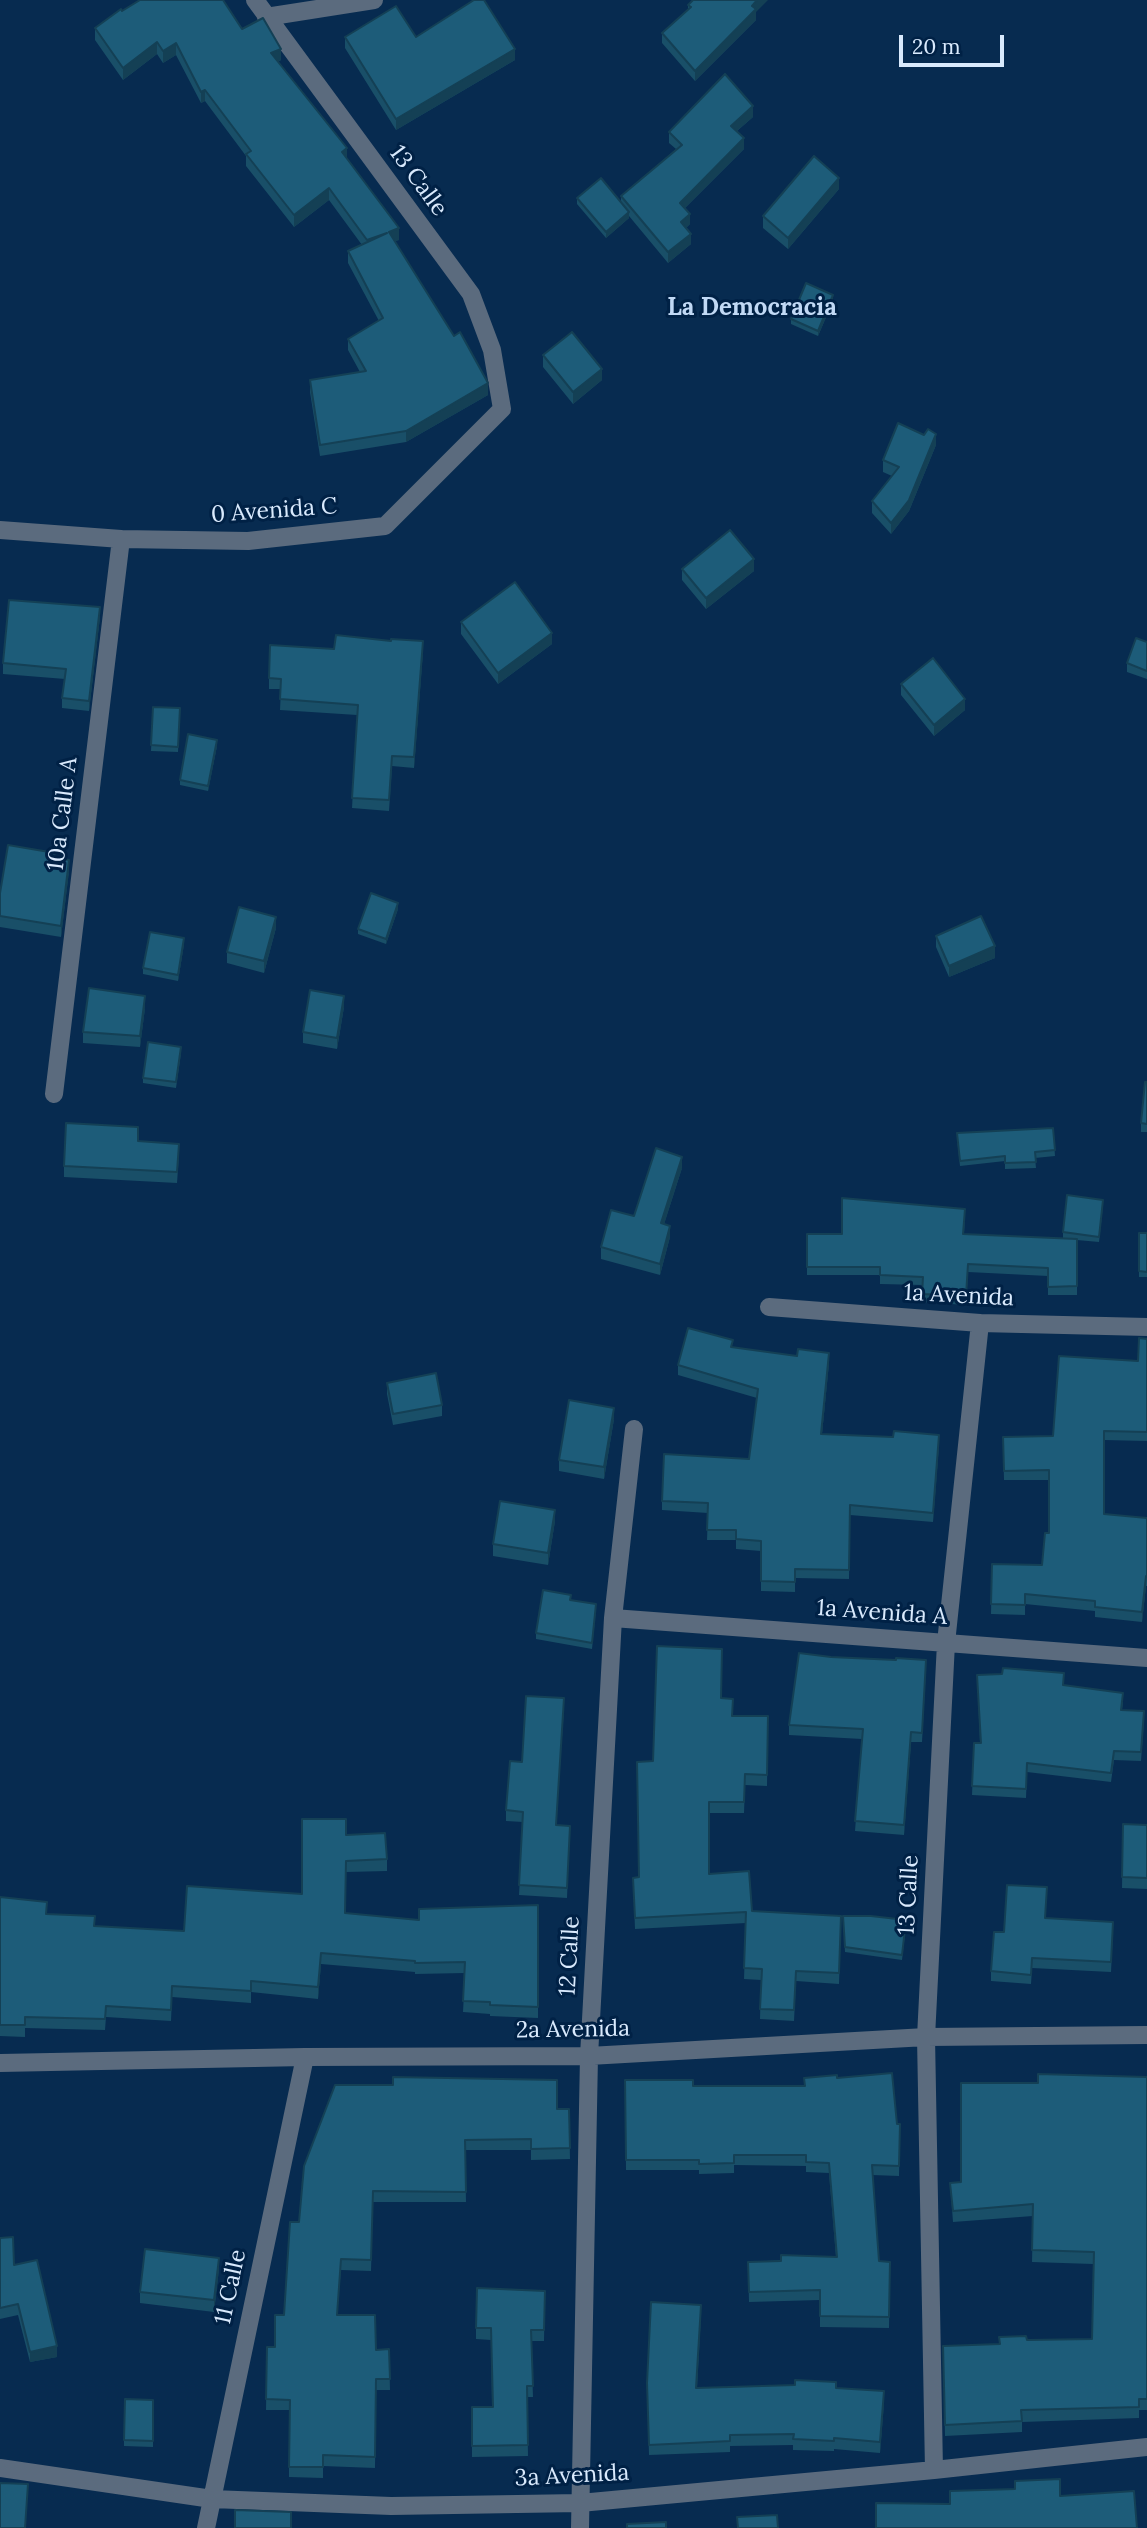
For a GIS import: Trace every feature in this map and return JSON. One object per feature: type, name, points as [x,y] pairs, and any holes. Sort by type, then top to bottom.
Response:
[{"type":"street","name":"13 Calle","points":[[255,0],[471,294],[492,350],[502,409]]},
{"type":"street","points":[[266,18],[374,0]]},
{"type":"street","name":"0 Avenida C","points":[[0,530],[121,539],[248,541],[386,526],[502,409]]},
{"type":"street","name":"10a Calle A","points":[[54,1094],[121,539]]},
{"type":"street","name":"1a Avenida","points":[[769,1307],[980,1323],[1147,1327]]},
{"type":"street","name":"13 Calle","points":[[934,2470],[926,2037],[946,1643],[980,1323]]},
{"type":"street","name":"12 Calle","points":[[580,2528],[589,2056],[613,1618],[634,1429]]},
{"type":"street","name":"1a Avenida A","points":[[613,1618],[1147,1658]]},
{"type":"street","name":"2a Avenida","points":[[0,2063],[305,2057],[589,2056],[926,2037],[1147,2035]]},
{"type":"street","name":"11 Calle","points":[[206,2528],[305,2057]]},
{"type":"street","name":"3a Avenida","points":[[0,2468],[212,2499],[391,2506],[580,2503],[1147,2447]]},
{"type":"building","points":[[140,0],[223,0],[242,29],[263,18],[281,49],[271,53],[347,148],[342,152],[399,228],[389,232],[454,336],[460,332],[488,383],[406,431],[320,445],[310,380],[366,371],[348,339],[383,318],[348,251],[387,233],[367,240],[329,188],[294,215],[246,154],[251,151],[205,90],[201,92],[176,43],[163,51],[157,42],[123,68],[95,28],[121,9],[122,11]]},
{"type":"building","points":[[474,0],[484,0],[515,49],[396,119],[345,37],[396,6],[416,37]]},
{"type":"building","points":[[693,0],[757,0],[752,6],[756,9],[695,71],[662,33],[691,7],[688,5]]},
{"type":"building","points":[[725,74],[753,106],[731,126],[744,138],[680,203],[690,214],[681,222],[691,234],[668,252],[621,196],[682,145],[669,132]]},
{"type":"building","points":[[814,156],[839,178],[788,238],[763,216]]},
{"type":"building","points":[[601,178],[629,212],[606,232],[577,198]]},
{"type":"building","points":[[806,283],[833,295],[818,331],[791,319]]},
{"type":"building","points":[[572,332],[602,369],[573,392],[543,355]]},
{"type":"building","points":[[898,423],[924,435],[928,429],[936,434],[909,500],[891,523],[872,501],[899,467],[883,460]]},
{"type":"building","points":[[730,530],[754,559],[706,598],[682,569]]},
{"type":"building","points":[[515,582],[552,633],[498,673],[461,622]]},
{"type":"building","points":[[9,600],[100,607],[89,701],[62,698],[66,669],[3,663]]},
{"type":"building","points":[[336,635],[391,641],[423,641],[414,757],[392,756],[389,800],[352,798],[358,705],[280,699],[281,679],[269,678],[270,645],[334,649]]},
{"type":"building","points":[[1136,638],[1147,642],[1147,671],[1127,663]]},
{"type":"building","points":[[933,658],[965,699],[934,725],[901,684]]},
{"type":"building","points":[[153,707],[180,708],[178,747],[151,745]]},
{"type":"building","points":[[188,734],[217,740],[208,786],[180,780]]},
{"type":"building","points":[[8,845],[55,853],[54,857],[69,860],[61,926],[0,916],[0,893]]},
{"type":"building","points":[[371,893],[398,903],[386,939],[358,929]]},
{"type":"building","points":[[239,907],[276,917],[264,961],[227,952]]},
{"type":"building","points":[[981,916],[995,946],[949,966],[936,936]]},
{"type":"building","points":[[150,932],[184,938],[178,975],[143,968]]},
{"type":"building","points":[[89,988],[145,996],[140,1036],[83,1032]]},
{"type":"building","points":[[310,990],[344,996],[337,1038],[303,1032]]},
{"type":"building","points":[[148,1042],[181,1047],[176,1082],[143,1078]]},
{"type":"building","points":[[1147,1082],[1147,1124],[1141,1123]]},
{"type":"building","points":[[66,1123],[138,1127],[138,1141],[179,1144],[177,1172],[64,1166]]},
{"type":"building","points":[[1053,1128],[1055,1150],[1035,1152],[1036,1162],[1005,1163],[1005,1156],[960,1161],[957,1133]]},
{"type":"building","points":[[656,1148],[682,1157],[661,1223],[670,1226],[660,1264],[601,1247],[611,1210],[634,1216]]},
{"type":"building","points":[[1067,1195],[1103,1200],[1099,1237],[1063,1232]]},
{"type":"building","points":[[842,1198],[965,1209],[963,1234],[1077,1239],[1077,1286],[1048,1287],[1048,1268],[968,1264],[966,1296],[922,1294],[923,1277],[880,1275],[880,1267],[807,1267],[807,1234],[842,1234]]},
{"type":"building","points":[[1139,1233],[1147,1233],[1147,1272],[1139,1271]]},
{"type":"building","points":[[688,1328],[733,1340],[731,1347],[797,1356],[798,1349],[829,1353],[821,1434],[893,1437],[894,1431],[939,1435],[933,1513],[850,1505],[849,1570],[795,1569],[795,1582],[761,1581],[761,1541],[736,1539],[736,1530],[707,1530],[708,1503],[662,1501],[664,1454],[749,1459],[758,1389],[678,1365]]},
{"type":"building","points":[[1139,1338],[1147,1339],[1147,1432],[1104,1431],[1104,1514],[1147,1518],[1147,1577],[1142,1612],[1095,1607],[1095,1601],[1025,1594],[1025,1605],[991,1604],[992,1564],[1042,1565],[1045,1533],[1049,1533],[1049,1470],[1004,1471],[1003,1437],[1053,1436],[1059,1356],[1138,1361]]},
{"type":"building","points":[[436,1373],[442,1405],[393,1414],[387,1383]]},
{"type":"building","points":[[569,1400],[614,1408],[604,1467],[559,1460]]},
{"type":"building","points":[[500,1501],[555,1510],[548,1553],[493,1544]]},
{"type":"building","points":[[543,1590],[571,1595],[570,1600],[596,1604],[592,1643],[536,1633]]},
{"type":"building","points":[[657,1646],[722,1649],[721,1698],[733,1699],[732,1716],[768,1716],[767,1775],[745,1774],[744,1802],[709,1802],[709,1874],[749,1871],[752,1911],[841,1916],[839,1973],[796,1971],[794,2010],[760,2009],[762,1969],[744,1968],[746,1912],[635,1918],[633,1878],[639,1877],[637,1762],[653,1761]]},
{"type":"building","points":[[799,1653],[831,1657],[926,1660],[922,1733],[911,1732],[904,1825],[855,1821],[863,1729],[789,1725]]},
{"type":"building","points":[[1003,1668],[1064,1673],[1063,1685],[1123,1693],[1121,1710],[1144,1711],[1141,1752],[1114,1751],[1111,1773],[1027,1763],[1026,1789],[972,1786],[974,1743],[981,1743],[977,1675],[1002,1674]]},
{"type":"building","points":[[526,1696],[564,1698],[556,1825],[570,1826],[567,1888],[519,1885],[523,1812],[506,1810],[510,1761],[522,1762]]},
{"type":"building","points":[[302,1819],[346,1819],[346,1835],[385,1833],[387,1859],[346,1861],[345,1913],[419,1920],[419,1909],[538,1905],[538,2007],[463,2001],[465,1962],[415,1963],[321,1953],[318,1987],[251,1981],[251,1991],[172,1986],[171,2010],[106,2006],[105,2019],[25,2017],[25,2025],[0,2025],[0,1897],[47,1902],[46,1914],[95,1916],[94,1926],[184,1931],[187,1886],[302,1894]]},
{"type":"building","points":[[1123,1824],[1147,1825],[1147,1878],[1122,1877]]},
{"type":"building","points":[[1007,1885],[1047,1887],[1045,1918],[1113,1922],[1111,1962],[1032,1958],[1031,1975],[991,1971],[994,1932],[1004,1932]]},
{"type":"building","points":[[843,1916],[906,1920],[902,1955],[845,1947]]},
{"type":"building","points":[[892,2073],[897,2124],[900,2124],[899,2166],[872,2165],[879,2261],[890,2262],[889,2317],[820,2316],[820,2290],[749,2292],[748,2262],[781,2261],[781,2255],[837,2257],[829,2163],[806,2162],[806,2155],[734,2155],[734,2163],[699,2164],[699,2160],[626,2160],[625,2080],[693,2080],[693,2086],[805,2086],[804,2078]]},
{"type":"building","points":[[1038,2074],[1147,2077],[1147,2399],[1139,2399],[1139,2407],[1021,2410],[1022,2421],[945,2425],[943,2346],[1000,2344],[999,2337],[1026,2336],[1027,2340],[1092,2339],[1094,2252],[1032,2250],[1033,2204],[953,2211],[950,2183],[961,2182],[961,2083],[1038,2083]]},
{"type":"building","points":[[393,2077],[557,2080],[557,2109],[569,2109],[570,2148],[531,2149],[531,2139],[465,2140],[466,2192],[373,2191],[371,2260],[341,2259],[337,2315],[375,2315],[376,2350],[389,2349],[390,2379],[376,2379],[375,2457],[323,2455],[323,2467],[289,2467],[290,2400],[266,2399],[267,2347],[275,2347],[275,2315],[284,2315],[290,2222],[299,2222],[304,2166],[335,2085],[393,2085]]},
{"type":"building","points":[[13,2237],[14,2265],[37,2260],[57,2346],[30,2352],[18,2304],[0,2308],[0,2238]]},
{"type":"building","points":[[145,2249],[219,2258],[214,2300],[140,2292]]},
{"type":"building","points":[[477,2288],[545,2291],[544,2330],[531,2330],[533,2386],[527,2386],[528,2445],[472,2446],[472,2407],[493,2407],[491,2328],[476,2328]]},
{"type":"building","points":[[651,2302],[701,2305],[696,2388],[795,2385],[795,2380],[836,2382],[836,2388],[884,2391],[880,2442],[834,2438],[834,2441],[793,2439],[794,2434],[730,2435],[730,2441],[649,2445],[647,2383]]},
{"type":"building","points":[[125,2399],[153,2400],[153,2441],[124,2440]]},
{"type":"building","points":[[1060,2479],[1060,2496],[1134,2491],[1137,2528],[876,2528],[876,2503],[950,2504],[950,2491],[1015,2489],[1015,2481]]},
{"type":"building","points":[[0,2483],[28,2484],[25,2528],[0,2528]]},
{"type":"building","points":[[235,2510],[291,2512],[291,2528],[235,2528]]},
{"type":"building","points":[[777,2515],[778,2528],[738,2528],[737,2517]]},
{"type":"building","points":[[666,2522],[666,2528],[627,2528],[627,2524]]},
{"type":"district","name":"La Democracia","points":[[752,308]]}]
